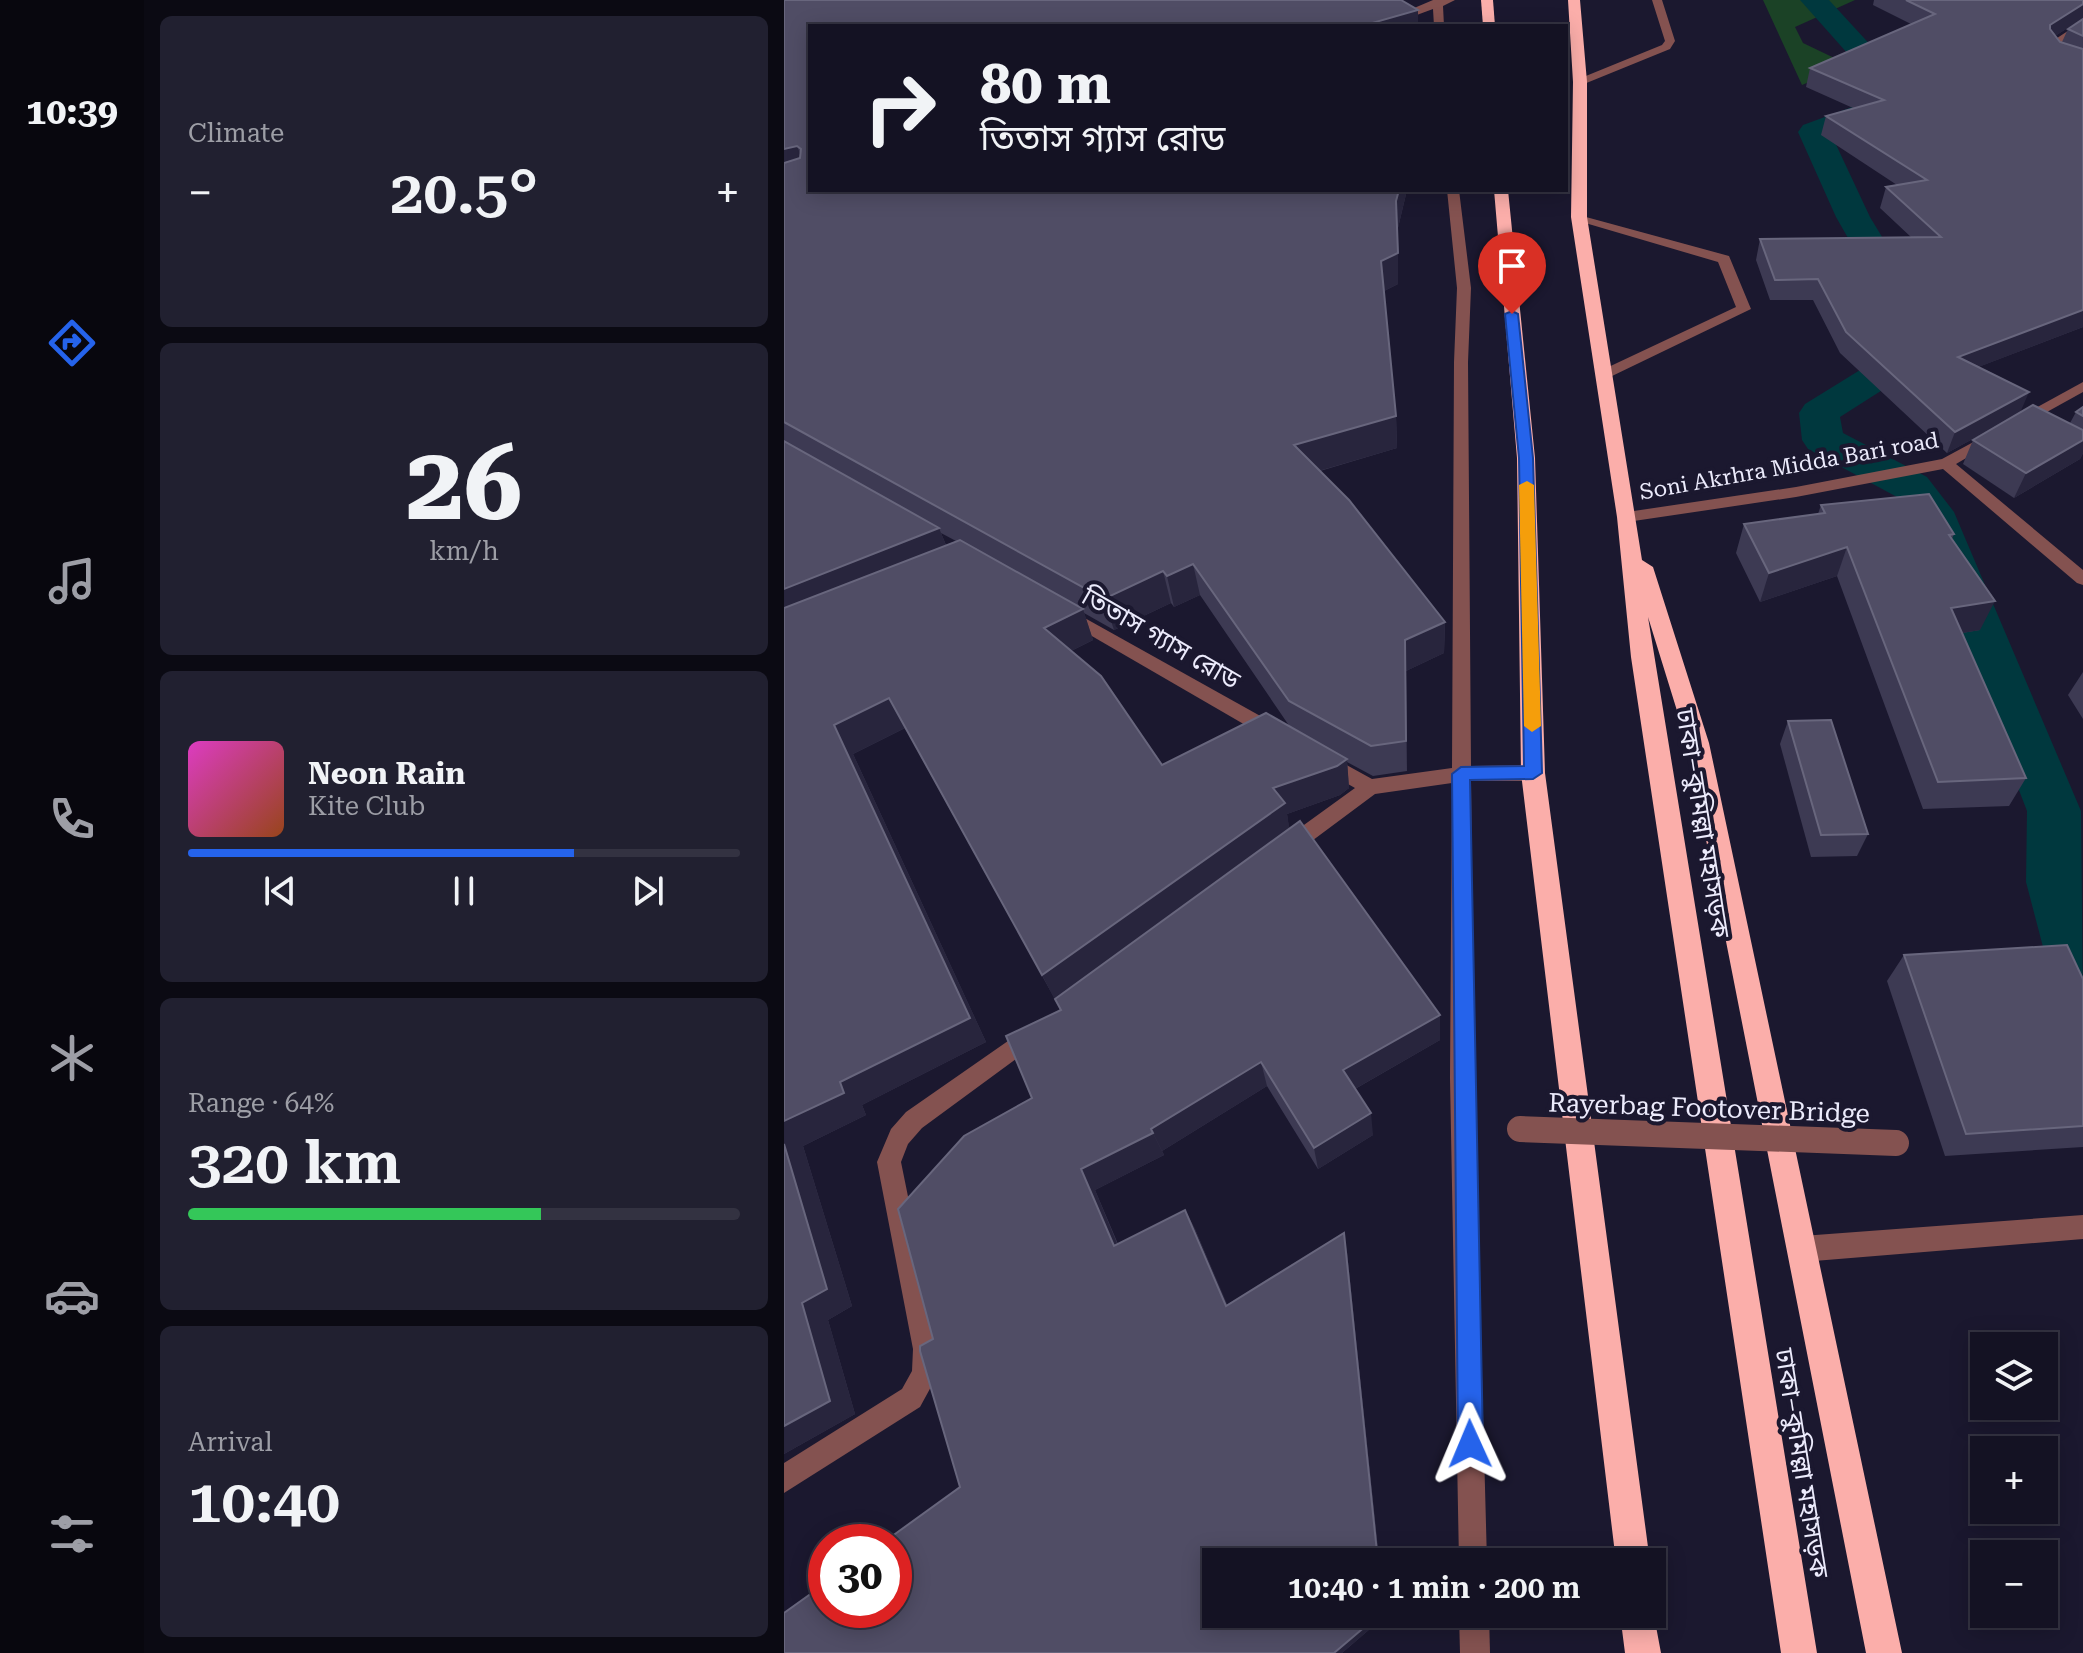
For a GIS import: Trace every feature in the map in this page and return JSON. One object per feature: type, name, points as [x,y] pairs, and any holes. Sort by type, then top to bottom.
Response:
[{"type":"highway","points":[[1487,0],[1489,24]]},
{"type":"highway","name":"ঢাকা–কুমিল্লা মহাসড়ক","points":[[1574,0],[1580,82],[1579,217],[1627,517],[1642,657],[1799,1653]]},
{"type":"highway","points":[[1501,192],[1526,458],[1533,773],[1631,1548]]},
{"type":"highway","points":[[1627,517],[1698,743],[1884,1653]]},
{"type":"highway","points":[[1640,1628],[1643,1653]]},
{"type":"street","points":[[1382,24],[1450,0]]},
{"type":"street","points":[[1580,82],[1666,47],[1670,41],[1657,0]]},
{"type":"street","points":[[1438,3],[1439,24]]},
{"type":"street","points":[[2083,24],[2050,46],[2058,56],[2083,66]]},
{"type":"street","points":[[1453,192],[1464,288],[1461,362],[1462,1078],[1473,1548]]},
{"type":"street","points":[[1579,217],[1724,259],[1744,309],[1605,374]]},
{"type":"street","name":"Soni Akrhra Midda Bari road","points":[[1627,517],[1796,492],[1945,464],[2028,424],[2083,386]]},
{"type":"street","points":[[1945,464],[2083,579]]},
{"type":"street","name":"তিতাস গ্যাস রোড","points":[[1042,600],[1370,787]]},
{"type":"street","points":[[1269,861],[1370,787],[1461,774],[1533,773]]},
{"type":"street","points":[[784,1479],[911,1398],[925,1374],[926,1349],[889,1162],[899,1137],[914,1120],[1054,1019]]},
{"type":"street","name":"Rayerbag Footover Bridge","points":[[1520,1129],[1896,1143]]},
{"type":"street","points":[[1802,1249],[2083,1227]]},
{"type":"street","points":[[1474,1628],[1475,1653]]},
{"type":"green space","points":[[1763,0],[1855,0],[1795,27],[1803,43],[1849,65],[1802,85]]},
{"type":"building","points":[[784,0],[1401,0],[1418,10],[1374,24],[808,24],[808,192],[1398,192],[1398,253],[1381,261],[1396,416],[1294,445],[1349,500],[1445,622],[1405,640],[1406,741],[1371,746],[1289,701],[1193,564],[1167,576],[1163,571],[1104,599],[784,422],[784,163],[800,158],[801,149],[797,146],[784,149]]},
{"type":"building","points":[[1906,0],[2083,0],[2083,4],[2050,25],[2050,29],[2060,42],[2083,49],[2083,310],[1958,357],[2029,392],[1955,432],[1846,332],[1818,279],[1775,280],[1760,239],[1941,237],[1886,187],[1927,180],[1826,116],[1884,100],[1810,68],[1935,14]]},
{"type":"building","points":[[2083,19],[2083,36],[2068,29]]},
{"type":"building","points":[[2033,405],[2083,430],[2083,440],[2026,473],[1973,440]]},
{"type":"building","points":[[784,441],[939,528],[784,589]]},
{"type":"building","points":[[1929,494],[1954,534],[1949,535],[1995,601],[1951,608],[2026,778],[1938,782],[1847,547],[1769,573],[1744,524],[1825,513],[1821,505]]},
{"type":"building","points":[[960,540],[1083,609],[1044,628],[1101,676],[1162,765],[1266,713],[1347,759],[1337,766],[1273,788],[1285,803],[1042,975],[889,698],[834,725],[970,1018],[840,1082],[844,1093],[784,1121],[784,608]]},
{"type":"building","points":[[1831,720],[1868,834],[1821,835],[1788,721]]},
{"type":"building","points":[[1300,821],[1440,1015],[1343,1070],[1371,1113],[1314,1148],[1261,1062],[1151,1129],[1153,1133],[1081,1169],[1114,1246],[1185,1210],[1226,1306],[1344,1233],[1377,1548],[1202,1548],[1202,1628],[1363,1628],[1334,1653],[784,1653],[784,1613],[808,1596],[808,1628],[912,1628],[912,1524],[909,1524],[960,1487],[920,1351],[920,1346],[933,1339],[898,1209],[964,1136],[1032,1098],[1006,1036],[1061,1010],[1055,999]]},
{"type":"building","points":[[2067,945],[2083,979],[2083,1126],[1966,1134],[1904,955]]},
{"type":"building","points":[[784,1144],[827,1289],[802,1303],[830,1401],[784,1426]]},
{"type":"waterway","points":[[1814,0],[1896,89],[1885,105],[1814,132],[1853,217],[1928,344],[1819,413],[1823,440],[1912,487],[1938,522],[2054,811],[2054,882],[2083,985]]},
{"type":"slow traffic","points":[[1527,485],[1532,726]]},
{"type":"route","points":[[1470,1444],[1462,1078],[1461,774],[1533,773],[1526,458],[1512,314]]}]
